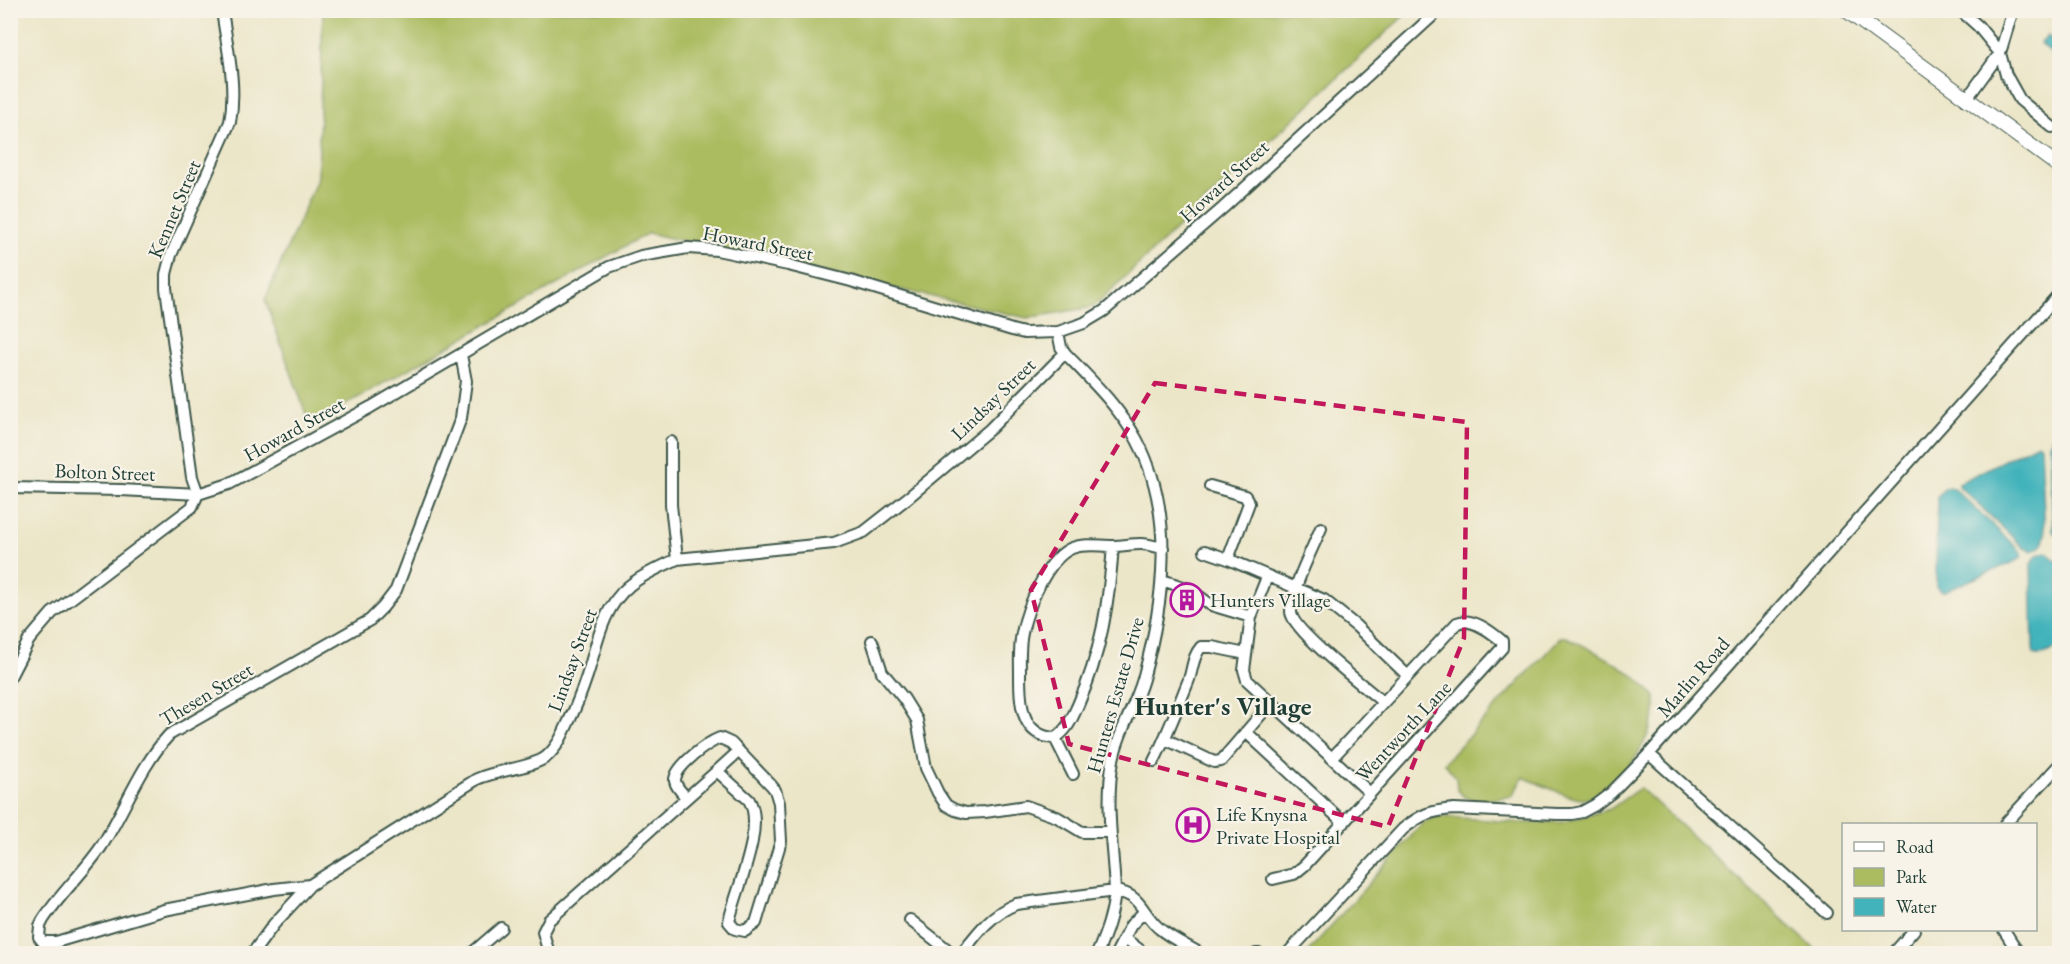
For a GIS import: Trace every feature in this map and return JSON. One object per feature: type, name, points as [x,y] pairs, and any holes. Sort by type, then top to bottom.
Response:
[{"type":"street","name":"Kennet Street","points":[[198,494],[192,477],[166,274],[171,255],[230,122],[233,87],[222,10]]},
{"type":"street","name":"Howard Street","points":[[198,494],[229,484],[250,473],[461,355],[609,267],[641,256],[688,248],[732,253],[851,281],[1012,330],[1031,333],[1058,332],[1094,318],[1120,298],[1240,192],[1439,10]]},
{"type":"street","points":[[1846,10],[2060,167]]},
{"type":"street","points":[[1960,10],[1978,26],[2000,53],[2006,75],[2016,95],[2052,127]]},
{"type":"street","points":[[1966,100],[2000,53],[2013,10]]},
{"type":"street","name":"Marlin Road","points":[[1287,954],[1403,829],[1420,815],[1437,810],[1454,809],[1572,814],[1595,805],[1611,793],[1649,754],[2060,292]]},
{"type":"street","name":"Hunters Estate Drive","points":[[1058,332],[1061,347],[1065,353],[1110,400],[1137,441],[1155,488],[1163,548],[1162,580],[1150,651],[1142,683],[1113,757],[1108,790],[1115,891],[1110,921],[1097,954]]},
{"type":"street","name":"Lindsay Street","points":[[252,954],[274,924],[310,885],[477,779],[488,774],[537,763],[547,757],[561,738],[579,700],[604,621],[612,606],[630,585],[677,559],[834,543],[864,532],[990,429],[1065,353]]},
{"type":"street","name":"Thesen Street","points":[[310,885],[274,888],[164,910],[56,942],[44,942],[39,937],[43,920],[102,845],[142,770],[154,751],[169,735],[370,620],[396,590],[461,418],[466,381],[461,355]]},
{"type":"street","points":[[671,442],[671,505],[677,559]]},
{"type":"street","points":[[1210,486],[1245,496],[1249,503],[1228,559]]},
{"type":"street","name":"Bolton Street","points":[[10,488],[198,494]]},
{"type":"street","points":[[10,676],[29,640],[52,613],[192,507],[198,494]]},
{"type":"street","points":[[1321,528],[1296,587],[1291,612],[1296,625],[1383,702]]},
{"type":"street","points":[[1113,546],[1098,653],[1090,678],[1068,727],[1055,738],[1046,738],[1034,731],[1022,710],[1020,648],[1027,616],[1051,566],[1064,553],[1081,546],[1142,544],[1163,548]]},
{"type":"street","points":[[1205,551],[1296,587],[1329,603],[1407,675],[1332,758]]},
{"type":"street","points":[[1267,577],[1251,617],[1244,670],[1247,680],[1270,704],[1370,793]]},
{"type":"street","points":[[1162,580],[1189,589],[1211,605],[1251,617]]},
{"type":"street","name":"Wentworth Lane","points":[[1273,879],[1299,872],[1502,648],[1503,643],[1499,638],[1471,621],[1464,621],[1455,625],[1407,675]]},
{"type":"street","points":[[872,641],[882,672],[904,699],[917,720],[926,768],[938,794],[946,805],[966,813],[1026,806],[1057,817],[1082,832],[1110,832]]},
{"type":"street","points":[[1154,761],[1189,679],[1195,655],[1201,647],[1212,646],[1246,654]]},
{"type":"street","points":[[1165,739],[1218,762],[1221,761],[1270,704]]},
{"type":"street","points":[[1246,732],[1344,823]]},
{"type":"street","points":[[686,797],[677,786],[675,779],[677,771],[687,761],[720,738],[739,751],[775,790],[779,803],[781,833],[774,869],[761,914],[756,924],[745,931],[735,929],[729,922],[754,828],[754,811],[749,800],[717,771]]},
{"type":"street","points":[[1055,738],[1072,774]]},
{"type":"street","points":[[549,954],[543,932],[549,920],[739,751]]},
{"type":"street","points":[[1649,754],[1827,913]]},
{"type":"street","points":[[2007,823],[2060,764]]},
{"type":"street","points":[[961,954],[994,915],[1010,906],[1115,891],[1135,898],[1142,905],[1144,912],[1161,930],[1201,954]]},
{"type":"street","points":[[1116,954],[1136,918],[1144,912]]},
{"type":"street","points":[[910,920],[953,954]]},
{"type":"street","points":[[471,954],[501,928]]},
{"type":"street","points":[[1893,954],[1913,931]]},
{"type":"street","points":[[2005,931],[2019,954]]},
{"type":"street","points":[[1124,938],[1145,954]]},
{"type":"highlighted area","points":[[1155,383],[1467,422],[1464,638],[1388,827],[1069,744],[1031,590]]},
{"type":"green space","points":[[323,11],[1409,11],[1093,307],[1027,318],[648,233],[310,425],[265,300],[318,177]]},
{"type":"green space","points":[[1561,637],[1566,637],[1590,649],[1626,670],[1656,698],[1651,728],[1643,745],[1621,776],[1608,789],[1594,797],[1575,798],[1523,777],[1512,796],[1480,801],[1464,797],[1457,789],[1456,777],[1444,763]]},
{"type":"green space","points":[[1640,788],[1819,953],[1306,954],[1423,823],[1437,816],[1522,823],[1563,822],[1610,809]]},
{"type":"water","points":[[2048,36],[2059,47],[2059,62],[2041,43]]},
{"type":"water","points":[[2059,429],[2060,537],[2058,537],[2053,531],[2050,443],[2054,432]]},
{"type":"water","points":[[2038,443],[2041,446],[2045,535],[2042,546],[2032,551],[2024,548],[1959,486],[1959,483]]},
{"type":"water","points":[[1945,488],[1957,491],[2020,551],[2022,556],[2018,560],[1945,591],[1940,591],[1936,586],[1937,497]]},
{"type":"water","points":[[2046,552],[2059,563],[2059,647],[2047,654],[2037,655],[2034,654],[2033,649],[2031,564],[2037,555]]},
{"type":"place","name":"Hunters Village","points":[[1187,600]]},
{"type":"place","name":"Life Knysna Private Hospital","points":[[1193,825]]},
{"type":"district","name":"Hunter's Village","points":[[1223,706]]}]
